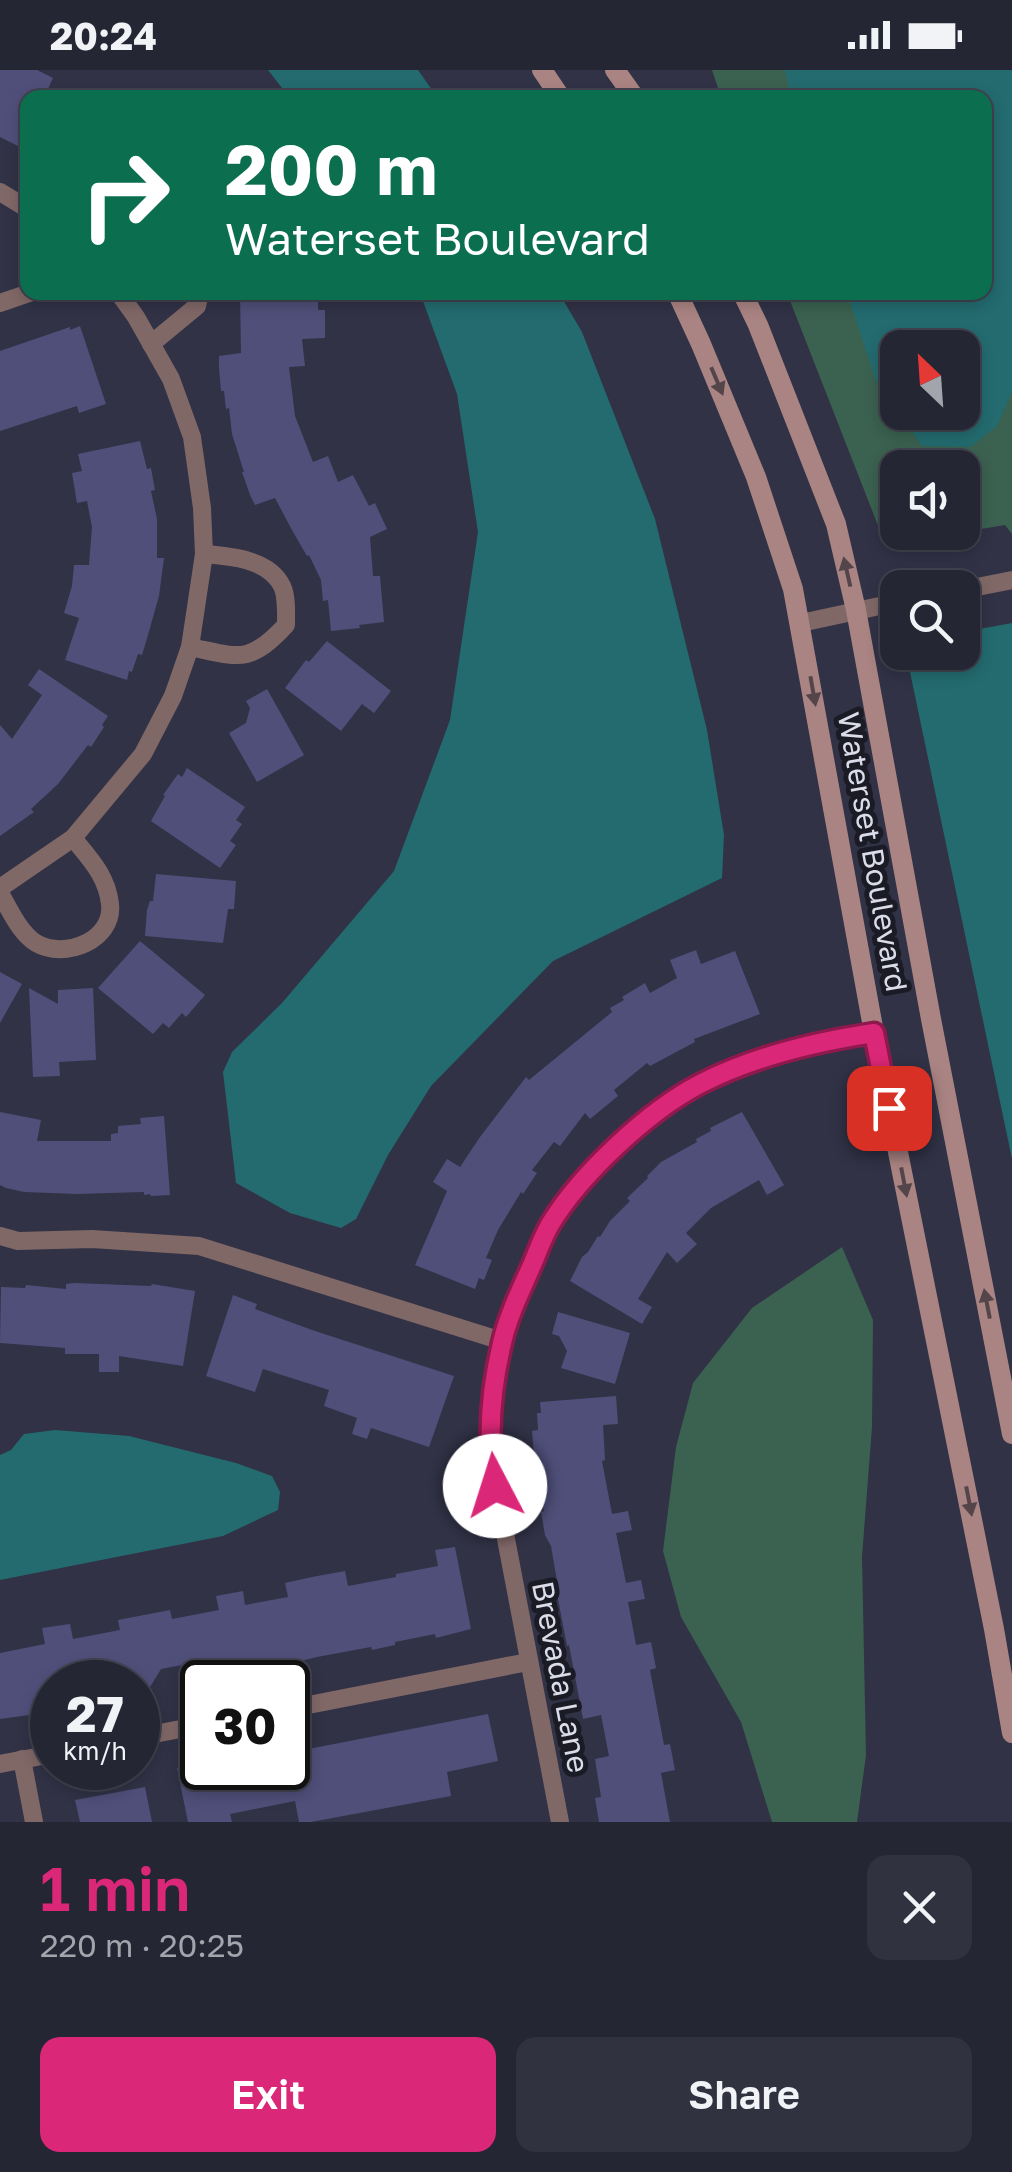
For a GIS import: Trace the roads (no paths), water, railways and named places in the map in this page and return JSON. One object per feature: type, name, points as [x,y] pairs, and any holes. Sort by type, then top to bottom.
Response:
[{"type":"street","points":[[73,838],[104,877],[111,909],[104,932],[80,947],[37,944],[20,927],[0,891],[73,838],[143,754],[173,696],[190,647],[204,554],[192,437],[171,379],[124,300]]},
{"type":"street","points":[[151,344],[197,306],[198,300]]},
{"type":"street","name":"Waterset Boulevard","points":[[681,300],[756,477],[794,589],[874,1033],[1012,1733]]},
{"type":"street","name":"Waterset Boulevard","points":[[746,300],[836,524],[856,610],[1012,1434]]},
{"type":"street","points":[[190,647],[242,657],[268,644],[286,626],[282,586],[265,568],[234,556],[204,554]]},
{"type":"street","points":[[980,586],[1012,580]]},
{"type":"street","points":[[800,623],[880,605]]},
{"type":"street","name":"Brevada Lane","points":[[560,1822],[490,1454],[502,1341],[520,1292],[550,1224],[589,1173],[640,1125],[698,1085],[767,1056],[874,1033]]},
{"type":"street","points":[[0,1236],[18,1241],[92,1239],[199,1246],[502,1341]]},
{"type":"street","points":[[310,1704],[528,1662]]},
{"type":"street","points":[[0,1764],[30,1758]]},
{"type":"street","points":[[22,1760],[34,1822]]}]
